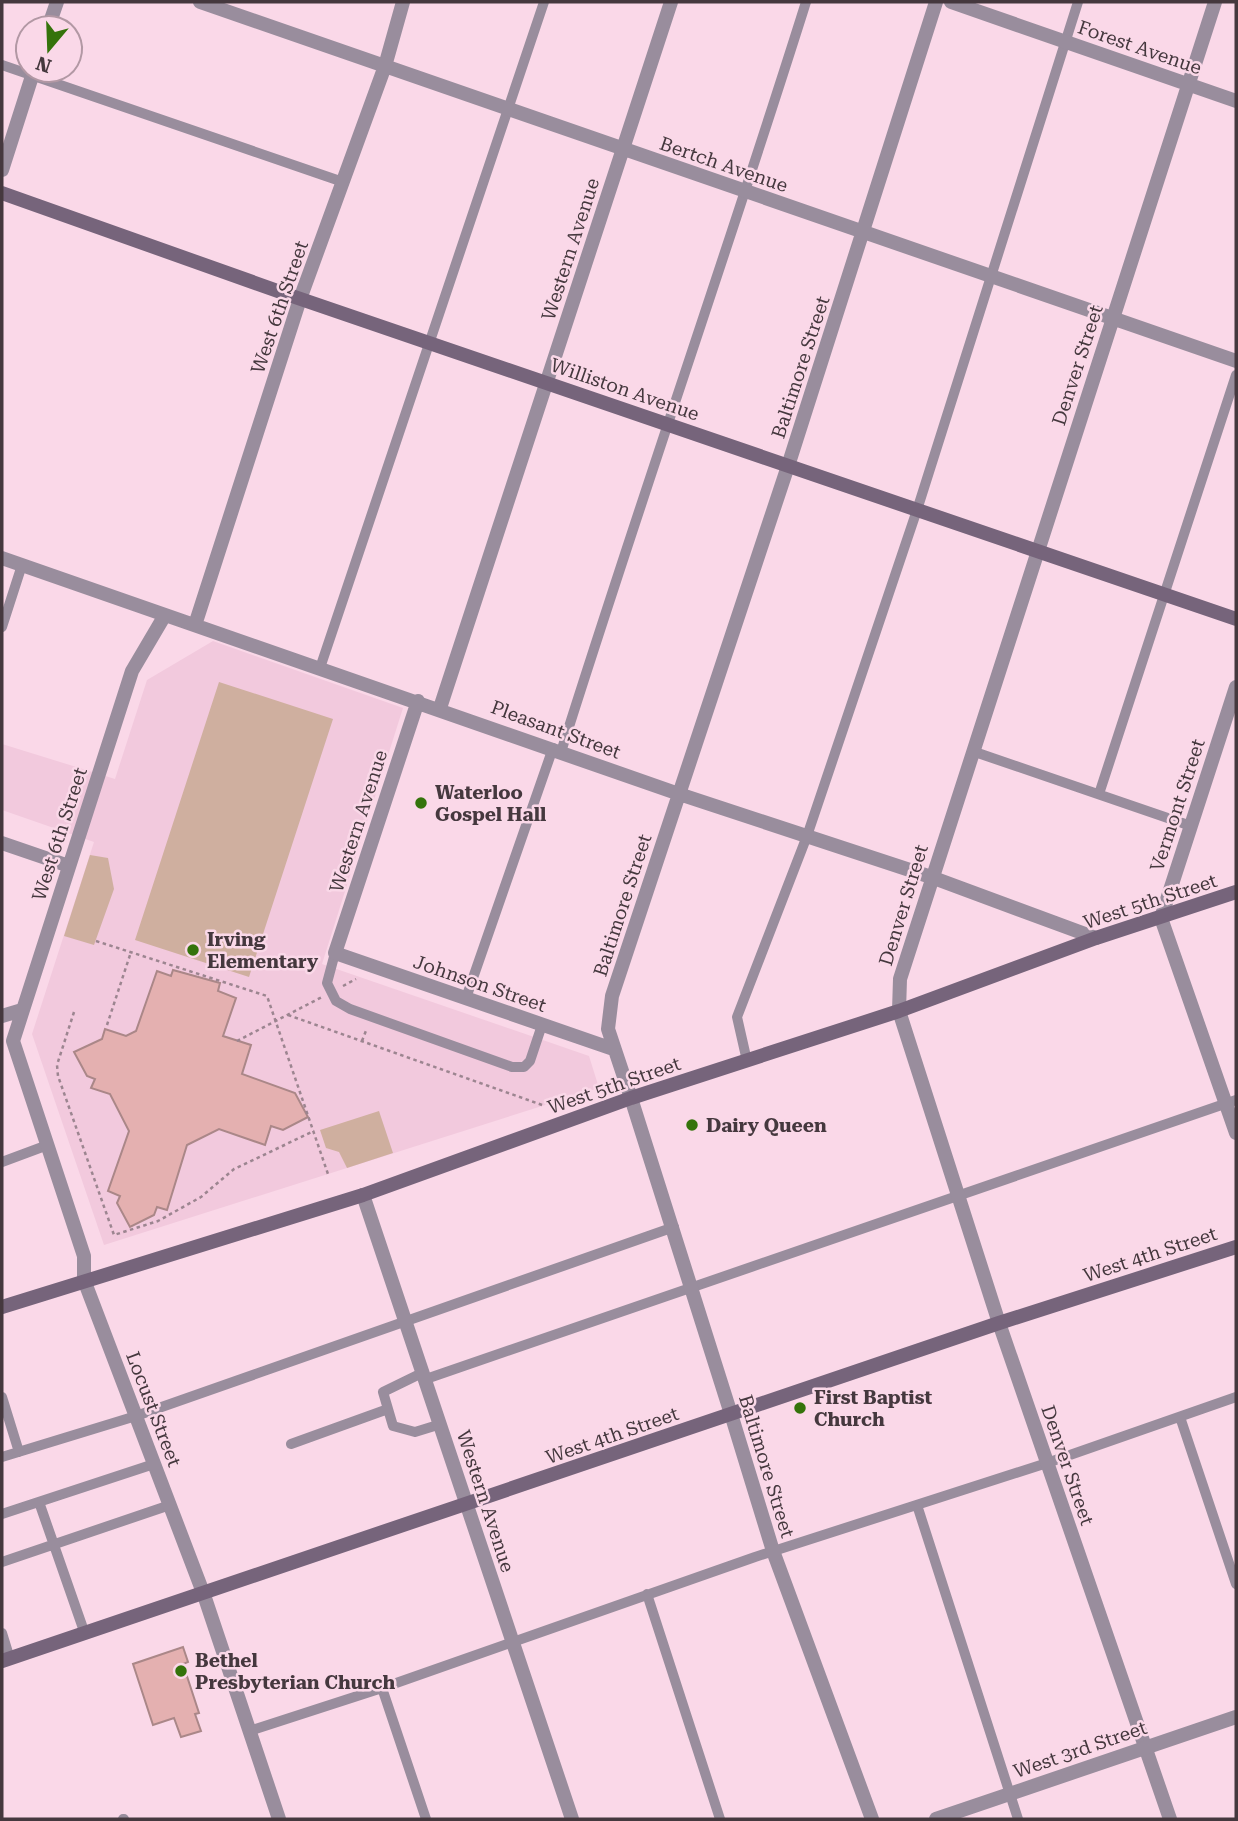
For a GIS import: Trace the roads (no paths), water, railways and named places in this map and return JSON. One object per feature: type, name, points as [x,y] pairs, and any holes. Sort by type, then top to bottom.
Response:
[{"type":"main road","name":"Williston Avenue","points":[[2,193],[300,299],[1236,619]]},
{"type":"main road","name":"West 5th Street","points":[[2,1307],[363,1195],[631,1098],[899,1011],[1096,939],[1236,892]]},
{"type":"main road","name":"West 4th Street","points":[[6,1660],[999,1323],[1236,1247]]},
{"type":"street","name":"Bertch Avenue","points":[[200,2],[1236,361]]},
{"type":"street","name":"West 6th Street","points":[[195,625],[300,299],[385,66],[403,2]]},
{"type":"street","name":"Western Avenue","points":[[440,708],[671,2]]},
{"type":"street","name":"Baltimore Street","points":[[872,1819],[774,1551],[674,1227],[608,1029],[612,996],[788,466],[936,2]]},
{"type":"street","name":"Forest Avenue","points":[[951,2],[1236,101]]},
{"type":"street","name":"Denver Street","points":[[1170,1819],[999,1323],[899,1011],[903,963],[1215,2]]},
{"type":"street","points":[[2,170],[29,84]]},
{"type":"street","name":"Pleasant Street","points":[[2,558],[440,708],[679,794],[931,877],[1096,939]]},
{"type":"street","name":"West 6th Street","points":[[22,1010],[132,671],[165,615]]},
{"type":"street","name":"Vermont Street","points":[[1161,918],[1236,687]]},
{"type":"street","name":"Western Avenue","points":[[335,953],[418,701]]},
{"type":"street","points":[[2,843],[69,866]]},
{"type":"street","points":[[1161,918],[1231,1101],[1236,1133]]},
{"type":"street","name":"Johnson Street","points":[[335,953],[613,1049]]},
{"type":"street","points":[[2,1016],[22,1010]]},
{"type":"street","name":"Locust Street","points":[[22,1010],[13,1041],[45,1146],[84,1256],[84,1280],[204,1595],[278,1819]]},
{"type":"street","name":"Western Avenue","points":[[363,1195],[572,1819]]},
{"type":"street","name":"West 3rd Street","points":[[936,1819],[1236,1717]]},
{"type":"lane","points":[[320,668],[544,2]]},
{"type":"lane","points":[[466,998],[557,750],[746,191],[806,2]]},
{"type":"lane","points":[[747,1061],[737,1017],[807,836],[917,509],[1078,2]]},
{"type":"lane","points":[[64,84],[342,182]]},
{"type":"lane","points":[[1099,794],[1236,375]]},
{"type":"lane","points":[[2,627],[23,565]]},
{"type":"lane","points":[[972,751],[1191,825]]},
{"type":"lane","points":[[335,953],[327,975],[336,1001],[349,1009],[512,1068],[524,1067],[530,1061],[542,1025]]},
{"type":"lane","points":[[441,1424],[415,1432],[393,1426],[383,1392],[425,1375],[692,1287],[1231,1101]]},
{"type":"lane","points":[[2,1162],[45,1146]]},
{"type":"lane","points":[[2,1457],[136,1416],[674,1227]]},
{"type":"lane","points":[[2,1397],[19,1452]]},
{"type":"lane","points":[[249,1731],[382,1688],[774,1551],[1047,1464],[1236,1397]]},
{"type":"lane","points":[[291,1444],[388,1409]]},
{"type":"lane","points":[[1180,1417],[1236,1584]]},
{"type":"lane","points":[[2,1514],[154,1464]]},
{"type":"lane","points":[[39,1502],[85,1634]]},
{"type":"lane","points":[[2,1562],[170,1505]]},
{"type":"lane","points":[[917,1505],[1018,1819]]},
{"type":"lane","points":[[647,1594],[720,1819]]},
{"type":"lane","points":[[2,1633],[6,1660]]},
{"type":"lane","points":[[382,1688],[426,1819]]},
{"type":"place","name":"Waterloo Gospel Hall","points":[[421,803]]},
{"type":"place","name":"Irving Elementary","points":[[193,950]]},
{"type":"place","name":"Dairy Queen","points":[[692,1125]]},
{"type":"place","name":"First Baptist Church","points":[[800,1408]]},
{"type":"place","name":"Bethel Presbyterian Church","points":[[181,1671]]}]
